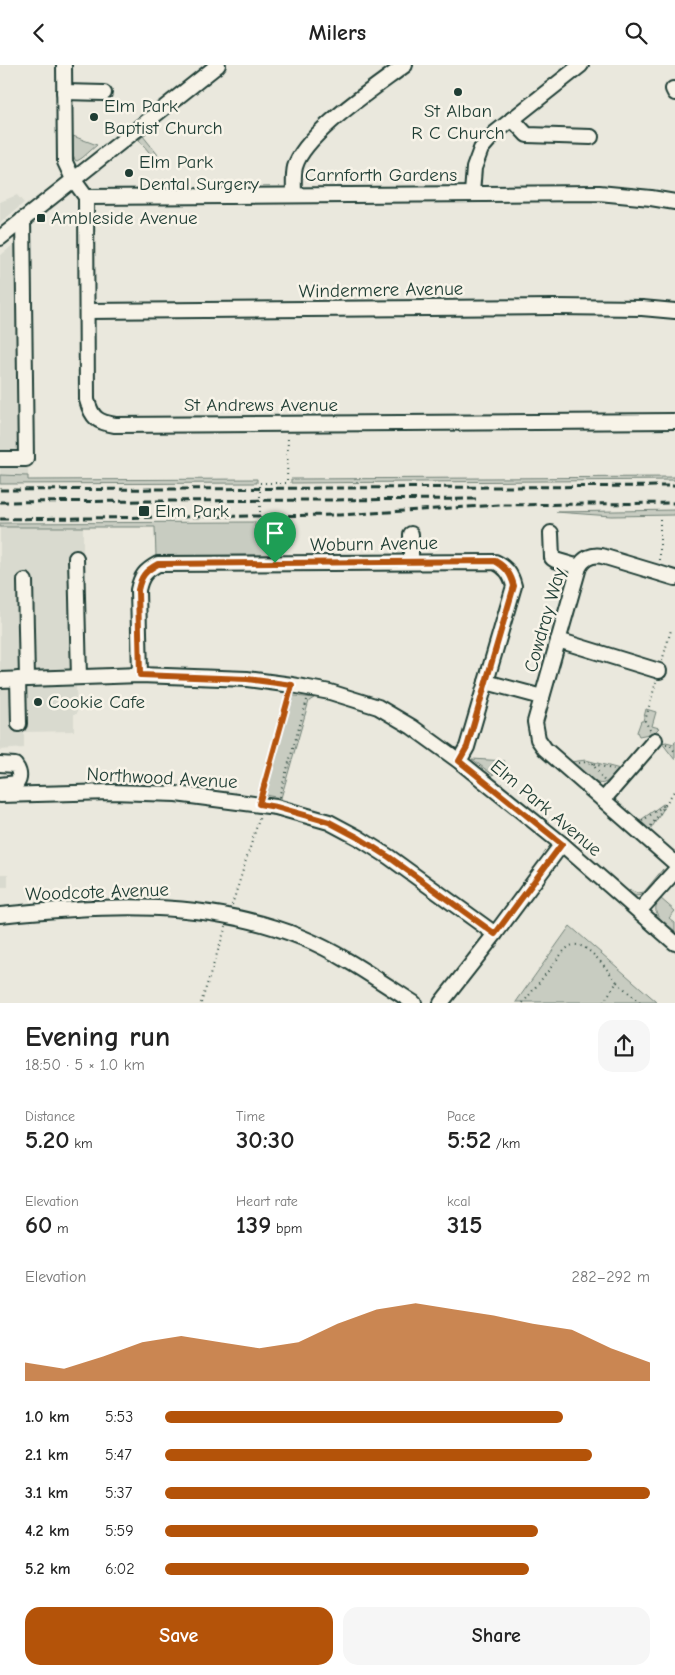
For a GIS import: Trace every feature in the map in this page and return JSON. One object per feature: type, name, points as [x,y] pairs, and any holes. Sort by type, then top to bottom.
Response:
[{"type":"street","points":[[64,65],[65,162],[73,179],[86,197]]},
{"type":"street","points":[[0,238],[218,65]]},
{"type":"street","points":[[294,194],[295,167],[304,149],[321,130],[405,65]]},
{"type":"street","points":[[472,193],[474,168],[482,149],[495,133],[580,65]]},
{"type":"street","points":[[64,92],[104,93]]},
{"type":"street","points":[[512,119],[528,135],[590,137]]},
{"type":"street","name":"Carnforth Gardens","points":[[86,197],[599,193],[651,198],[675,203]]},
{"type":"street","name":"St Andrews Avenue","points":[[86,197],[87,401],[91,413],[102,423],[115,425],[675,421]]},
{"type":"street","points":[[0,459],[26,459],[23,219]]},
{"type":"street","name":"Windermere Avenue","points":[[87,311],[555,307],[642,308],[675,311]]},
{"type":"street","points":[[551,533],[552,558],[579,567]]},
{"type":"street","points":[[411,534],[411,562]]},
{"type":"street","name":"Cowdray Way","points":[[675,578],[598,555],[586,559],[579,567],[535,722],[536,734],[545,749],[564,765],[607,795],[633,827],[675,863]]},
{"type":"street","points":[[76,558],[80,677]]},
{"type":"street","name":"Woburn Avenue","points":[[140,675],[138,590],[141,578],[147,569],[158,564],[495,561],[510,574],[514,586],[467,747],[459,761]]},
{"type":"street","points":[[19,724],[25,581]]},
{"type":"street","points":[[558,640],[659,671]]},
{"type":"street","name":"Elm Park Avenue","points":[[0,680],[140,675],[247,679],[330,692],[378,707],[412,727],[459,761],[562,844],[675,943]]},
{"type":"street","name":"Cowdray Way","points":[[486,682],[542,697]]},
{"type":"street","points":[[607,795],[627,773],[640,748],[656,740]]},
{"type":"street","points":[[0,763],[15,765],[18,769],[19,780],[17,783],[0,785]]},
{"type":"street","name":"Northwood Avenue","points":[[0,795],[111,792],[176,794],[266,805],[329,822],[389,857],[495,934]]},
{"type":"street","points":[[441,1003],[562,844]]},
{"type":"street","points":[[639,911],[675,871]]},
{"type":"street","name":"Woodcote Avenue","points":[[0,915],[68,909],[127,907],[176,908],[229,915],[302,937],[333,951],[414,1003]]},
{"type":"path","points":[[275,563],[275,522],[260,522],[260,483],[287,483],[288,424]]},
{"type":"path","points":[[660,519],[660,573]]},
{"type":"path","points":[[656,740],[645,721],[671,630]]},
{"type":"path","points":[[266,805],[292,685]]},
{"type":"path","points":[[201,1003],[266,805],[311,689]]},
{"type":"path","points":[[564,765],[587,762],[627,773]]},
{"type":"path","points":[[592,763],[607,795]]},
{"type":"path","points":[[644,836],[675,790]]},
{"type":"path","points":[[633,827],[665,805]]},
{"type":"path","points":[[523,1003],[542,977],[570,946],[584,947],[590,951],[617,982],[640,1003]]},
{"type":"path","points":[[603,1003],[617,982]]},
{"type":"shaded area","points":[[73,136],[97,145],[77,161],[73,154]]},
{"type":"shaded area","points":[[143,136],[162,160],[158,163],[139,140]]},
{"type":"shaded area","points":[[17,195],[24,203],[0,223],[0,202]]},
{"type":"shaded area","points":[[27,233],[28,476],[0,475],[0,256]]},
{"type":"shaded area","points":[[0,475],[28,476],[28,480],[257,479],[257,483],[0,484]]},
{"type":"shaded area","points":[[675,477],[675,480],[291,483],[291,479]]},
{"type":"shaded area","points":[[675,510],[675,515],[611,516],[556,512]]},
{"type":"shaded area","points":[[255,522],[255,527],[272,526],[272,555],[156,556],[155,527],[0,527],[0,523]]},
{"type":"shaded area","points":[[0,527],[83,527],[83,671],[0,674]]},
{"type":"shaded area","points":[[76,686],[77,714],[74,714],[74,731],[24,732],[24,748],[0,750],[0,687]]},
{"type":"shaded area","points":[[286,695],[314,698],[309,701],[281,798],[259,794]]},
{"type":"shaded area","points":[[646,709],[656,712],[652,726],[659,728],[654,733],[639,736],[637,732],[641,721],[643,721]]},
{"type":"shaded area","points":[[675,741],[675,760],[662,743],[674,744]]},
{"type":"shaded area","points":[[472,759],[505,761],[493,775]]},
{"type":"shaded area","points":[[586,760],[620,769],[608,781],[604,783],[596,782],[570,762]]},
{"type":"shaded area","points":[[663,804],[666,805],[649,832],[638,822]]},
{"type":"shaded area","points":[[663,869],[662,873],[643,895],[635,896],[628,892],[630,890],[637,893],[644,892]]},
{"type":"shaded area","points":[[0,874],[8,874],[8,887],[0,887]]},
{"type":"shaded area","points":[[660,898],[675,911],[669,918],[675,923],[675,931],[657,913],[657,904]]},
{"type":"shaded area","points":[[570,926],[657,1002],[516,1002]]},
{"type":"railway","points":[[0,490],[675,486]]},
{"type":"railway","points":[[0,502],[478,499]]},
{"type":"railway","points":[[0,519],[339,515],[501,505],[675,503]]},
{"type":"place","name":"St Alban R C Church","points":[[458,92]]},
{"type":"place","name":"Elm Park Baptist Church","points":[[94,117]]},
{"type":"place","name":"Elm Park Dental Surgery","points":[[129,173]]},
{"type":"place","name":"Ambleside Avenue","points":[[41,218]]},
{"type":"place","name":"Elm Park","points":[[144,511]]},
{"type":"place","name":"Cookie Cafe","points":[[38,702]]},
{"type":"route","points":[[495,561],[510,574],[514,586],[467,747],[459,761],[562,844],[495,934],[389,857],[359,838],[329,822],[259,804],[292,685],[247,679],[140,675],[138,590],[141,578],[147,569],[158,564],[275,563],[495,561]]}]
